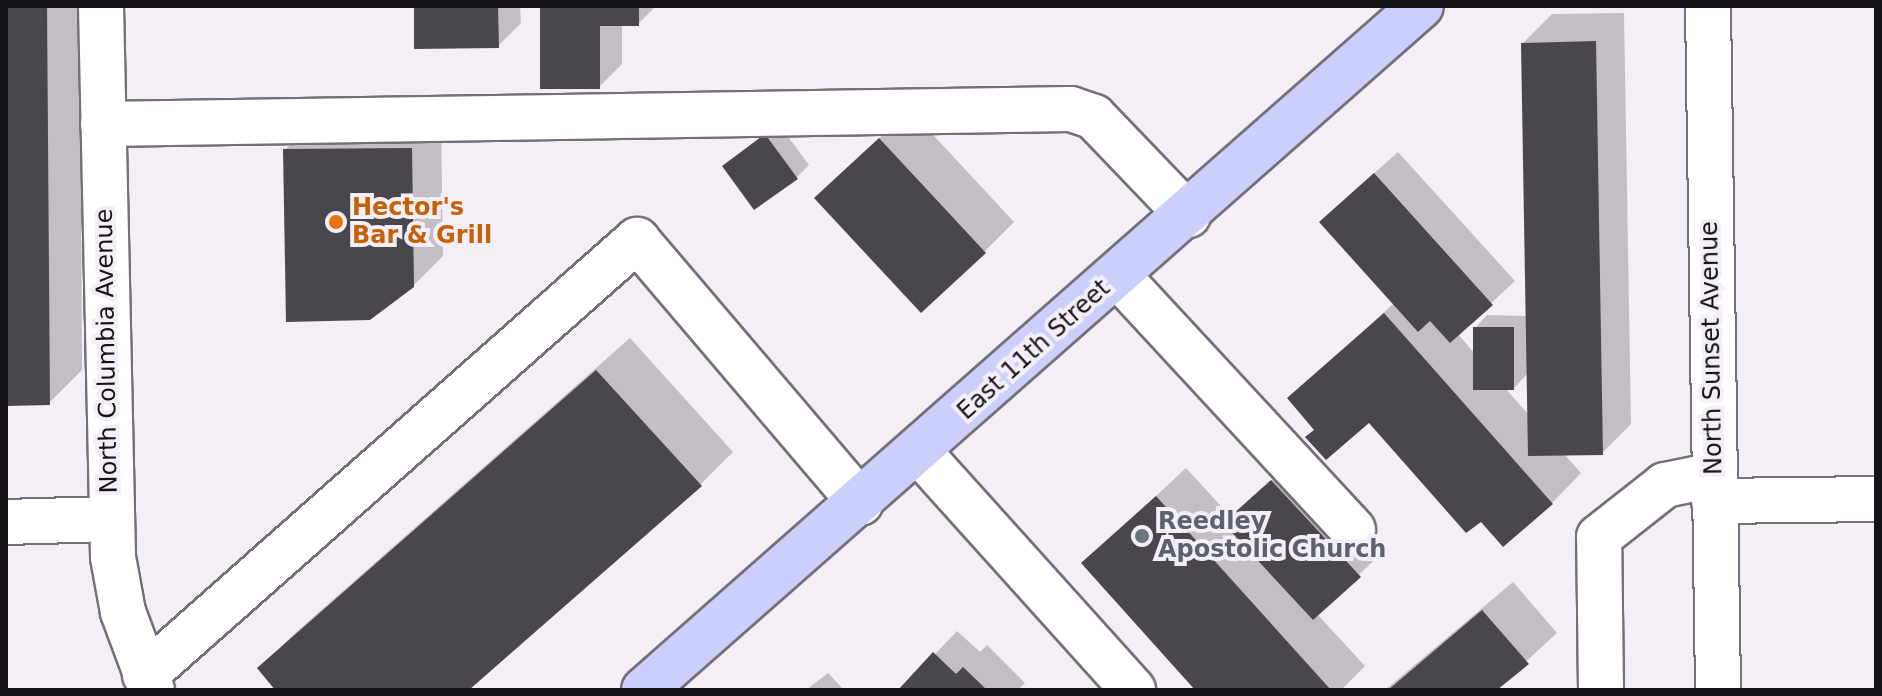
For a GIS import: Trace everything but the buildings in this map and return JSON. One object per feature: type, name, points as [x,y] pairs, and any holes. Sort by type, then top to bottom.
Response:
[{"type":"main road","name":"East 11th Street","points":[[644,690],[919,452],[1421,6]]},
{"type":"street","name":"North Columbia Avenue","points":[[101,6],[110,519],[123,612],[148,683]]},
{"type":"street","name":"North Sunset Avenue","points":[[1708,6],[1718,690]]},
{"type":"street","points":[[103,124],[1071,109],[1094,117],[1188,215]]},
{"type":"street","points":[[148,683],[637,240],[861,503]]},
{"type":"street","points":[[1118,276],[1353,530]]},
{"type":"street","points":[[919,452],[1133,690]]},
{"type":"street","points":[[1601,690],[1599,537],[1665,485],[1876,499]]},
{"type":"street","points":[[6,522],[110,519]]},
{"type":"place","name":"Hector's Bar & Grill","points":[[336,222]]},
{"type":"place","name":"Reedley Apostolic Church","points":[[1142,536]]}]
